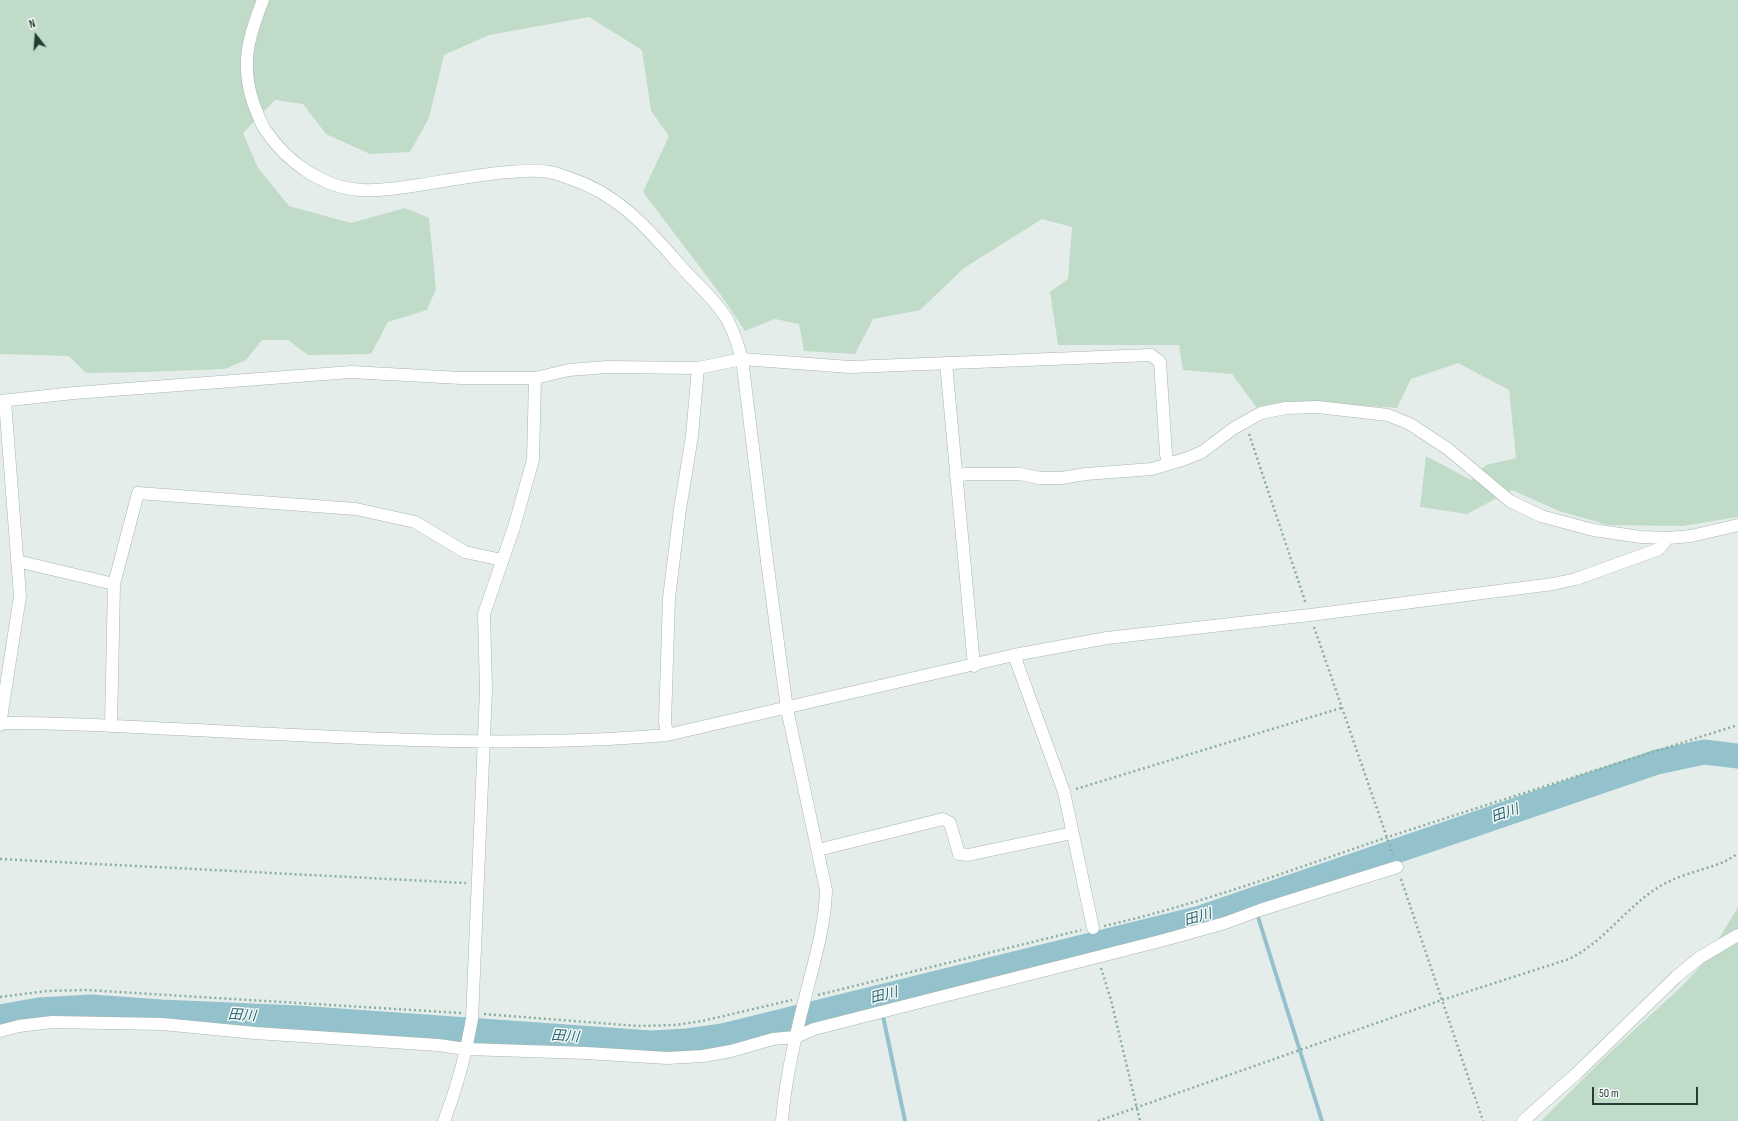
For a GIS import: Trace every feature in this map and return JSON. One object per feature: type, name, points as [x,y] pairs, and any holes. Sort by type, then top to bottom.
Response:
[{"type":"street","points":[[263,0],[251,34],[246,62],[250,92],[261,124],[272,140],[291,161],[314,175],[333,183],[361,190],[396,188],[519,171],[549,172],[581,182],[612,198],[642,222],[726,318],[742,359],[787,709],[826,890],[822,934],[797,1032],[782,1121]]},
{"type":"street","points":[[1168,464],[1166,454],[1160,362],[1151,355],[850,367],[742,359],[698,368],[607,367],[569,370],[535,378],[461,378],[351,372],[74,393],[3,401],[20,596],[0,724],[112,726],[484,742],[667,736],[974,666],[1014,655],[1107,638],[1310,615],[1553,584],[1576,579],[1659,549],[1668,538]]},
{"type":"street","points":[[946,363],[974,666]]},
{"type":"street","points":[[667,736],[665,722],[669,598],[680,508],[692,436],[698,368]]},
{"type":"street","points":[[444,1121],[454,1096],[467,1045],[472,1016],[486,690],[484,614],[514,527],[533,460],[535,378]]},
{"type":"street","points":[[956,476],[966,474],[1020,474],[1040,478],[1061,478],[1086,474],[1152,469],[1185,460],[1202,452],[1234,428],[1261,413],[1286,408],[1318,407],[1388,415],[1410,424],[1448,449],[1510,501],[1541,516],[1593,530],[1641,537],[1668,538],[1691,536],[1738,526]]},
{"type":"street","points":[[112,726],[114,584],[138,493],[356,509],[414,522],[465,552],[502,560]]},
{"type":"street","points":[[17,560],[114,584]]},
{"type":"street","points":[[1014,655],[1064,792],[1092,928]]},
{"type":"street","points":[[818,850],[943,819],[950,823],[959,854],[968,855],[1072,833]]},
{"type":"street","points":[[0,1031],[19,1026],[52,1022],[162,1024],[255,1033],[667,1058],[703,1056],[731,1051],[797,1032],[814,1030],[1097,958],[1225,923],[1396,864]]},
{"type":"street","points":[[1523,1121],[1576,1074],[1676,977],[1699,958],[1738,935]]},
{"type":"path","points":[[1244,423],[1341,708],[1388,838],[1483,1121]]},
{"type":"path","points":[[1064,792],[1341,708]]},
{"type":"path","points":[[0,997],[47,991],[86,990],[638,1026],[675,1025],[804,1001],[1092,928],[1135,919],[1247,885],[1738,725]]},
{"type":"path","points":[[1098,1121],[1442,1000],[1569,959],[1584,951],[1645,897],[1669,881],[1719,863],[1738,853]]},
{"type":"path","points":[[0,859],[478,883]]},
{"type":"path","points":[[1097,958],[1111,1000],[1140,1121]]},
{"type":"green space","points":[[0,0],[1738,0],[1738,517],[1683,526],[1608,525],[1559,511],[1512,490],[1467,514],[1420,507],[1426,456],[1471,480],[1486,465],[1516,458],[1509,390],[1458,363],[1411,379],[1397,408],[1327,403],[1259,411],[1232,374],[1183,370],[1179,345],[1058,345],[1050,292],[1068,279],[1072,227],[1042,219],[964,268],[920,310],[873,319],[855,354],[804,351],[799,324],[775,319],[745,331],[721,295],[643,192],[669,136],[651,111],[642,50],[589,17],[489,35],[444,55],[429,118],[410,152],[370,154],[326,134],[303,104],[275,100],[243,133],[258,168],[289,206],[351,223],[405,208],[429,218],[436,289],[427,310],[388,322],[371,354],[308,355],[288,340],[262,340],[246,360],[225,369],[86,373],[69,356],[0,354]]},
{"type":"green space","points":[[1738,907],[1738,1121],[1541,1121],[1605,1057],[1682,986],[1706,960]]},
{"type":"waterway","name":"田川","points":[[0,1017],[39,1010],[91,1007],[161,1012],[298,1018],[651,1043],[687,1041],[723,1036],[1197,919],[1657,762],[1704,752],[1738,756]]},
{"type":"waterway","points":[[1253,901],[1322,1121]]},
{"type":"waterway","points":[[879,997],[905,1121]]}]
